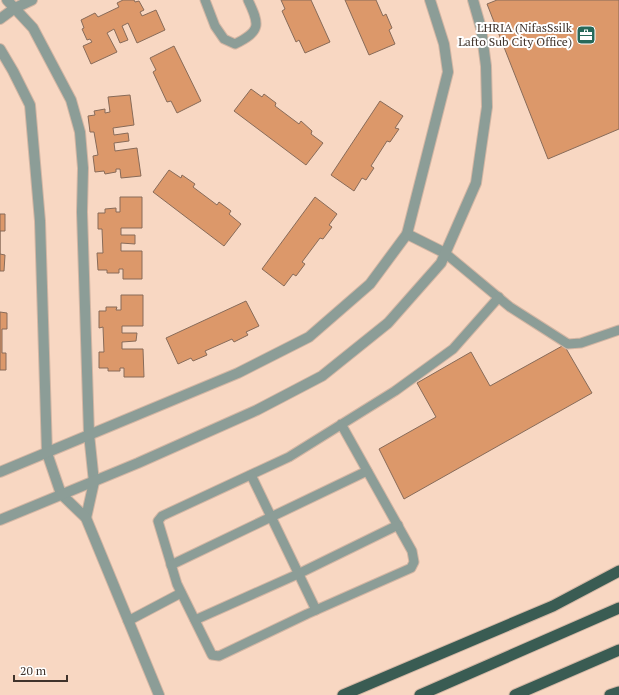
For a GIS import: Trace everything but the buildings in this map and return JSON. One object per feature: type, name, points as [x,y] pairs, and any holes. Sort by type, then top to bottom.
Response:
[{"type":"highway","points":[[343,695],[553,606],[619,571]]},
{"type":"highway","points":[[420,695],[619,608]]},
{"type":"highway","points":[[515,695],[619,650]]},
{"type":"highway","points":[[610,695],[619,692]]},
{"type":"street","points":[[7,0],[33,28],[71,100],[80,132],[84,168],[82,212],[89,434],[94,482],[86,518]]},
{"type":"street","points":[[0,19],[14,8],[32,0]]},
{"type":"street","points":[[0,472],[238,372],[309,337],[370,284],[407,234],[448,72],[444,44],[430,0]]},
{"type":"street","points":[[0,520],[61,494],[94,482],[257,410],[322,376],[388,323],[441,263],[476,182],[487,107],[486,66],[481,28],[473,0]]},
{"type":"street","points":[[0,49],[14,71],[30,105],[40,221],[47,453],[61,494],[86,518],[159,695]]},
{"type":"street","points":[[407,234],[445,253]]},
{"type":"lane","points":[[205,0],[214,26],[224,39],[235,44],[248,37],[255,31],[256,17],[248,0]]},
{"type":"lane","points":[[445,253],[499,297],[510,308],[568,344],[582,343],[619,330]]},
{"type":"lane","points":[[341,424],[412,551],[414,562],[411,568],[316,610],[219,656],[212,655],[181,593],[158,521],[162,516],[289,457],[341,424],[395,391],[453,349],[499,297]]},
{"type":"lane","points":[[171,565],[367,471]]},
{"type":"lane","points":[[251,475],[316,610]]},
{"type":"lane","points":[[195,620],[298,574],[398,525]]},
{"type":"lane","points":[[128,621],[181,593]]},
{"type":"place","name":"LHRIA (NifasSsilk Lafto Sub City Office)","points":[[586,35]]}]
